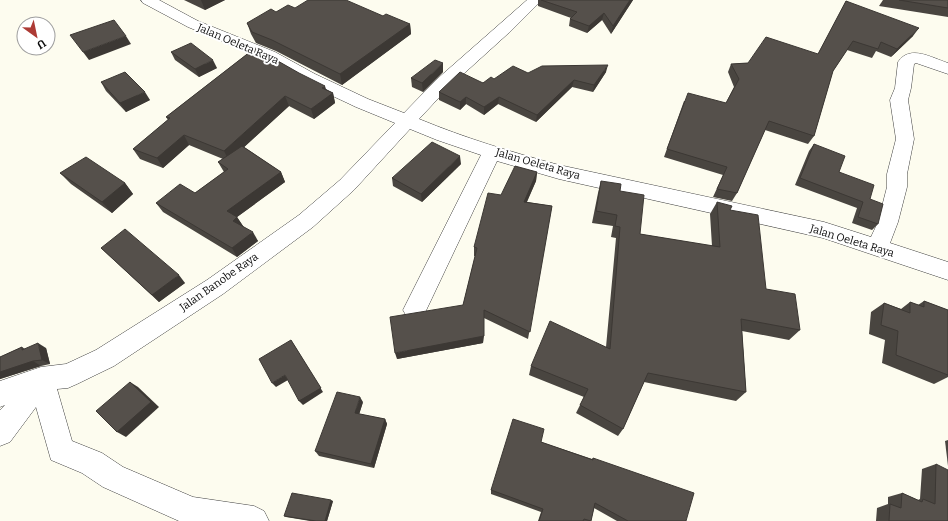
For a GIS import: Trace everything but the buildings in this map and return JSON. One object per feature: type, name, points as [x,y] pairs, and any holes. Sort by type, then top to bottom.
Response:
[{"type":"street","name":"Jalan Oeleta Raya","points":[[148,0],[193,24],[269,54],[316,81],[362,103],[443,136],[558,172],[824,230],[948,271]]},
{"type":"street","name":"Jalan Banobe Raya","points":[[0,394],[41,379],[68,376],[105,358],[215,286],[306,221],[347,185],[408,122],[442,84],[507,27],[534,0]]},
{"type":"street","points":[[877,248],[888,222],[897,187],[897,174],[905,139],[899,100],[903,88],[906,62],[914,57],[948,69]]},
{"type":"street","points":[[415,310],[492,151]]},
{"type":"street","points":[[0,432],[41,379]]},
{"type":"street","points":[[41,379],[61,450],[92,463],[113,477],[192,512],[254,521]]}]
